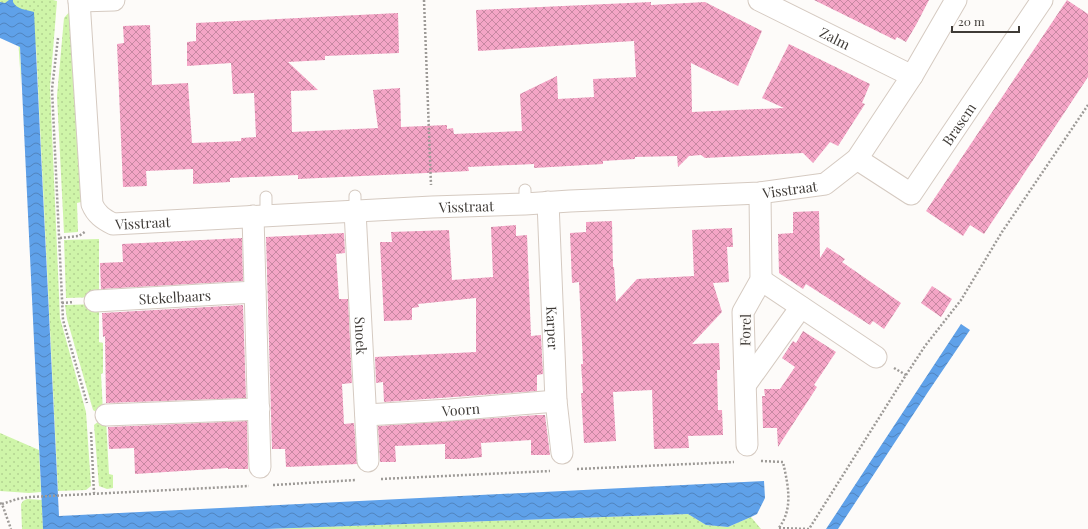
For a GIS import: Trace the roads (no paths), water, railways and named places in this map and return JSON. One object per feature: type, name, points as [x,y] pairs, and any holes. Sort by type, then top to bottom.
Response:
[{"type":"street","points":[[79,1],[114,0]]},
{"type":"street","name":"Zalm","points":[[759,0],[912,76]]},
{"type":"street","name":"Visstraat","points":[[79,1],[92,204],[103,219],[113,224],[262,210],[355,204],[432,207],[525,197],[548,202],[569,195],[771,188],[825,184],[857,158],[912,76],[956,0]]},
{"type":"street","name":"Brasem","points":[[857,158],[911,194],[1042,0]]},
{"type":"street","points":[[771,188],[761,280],[876,357]]},
{"type":"street","name":"Karper","points":[[548,202],[556,401],[562,453]]},
{"type":"street","name":"Snoek","points":[[355,204],[368,460]]},
{"type":"street","points":[[262,210],[255,292],[259,409],[264,476]]},
{"type":"street","name":"Forel","points":[[748,453],[743,312],[761,280]]},
{"type":"street","name":"Stekelbaars","points":[[95,300],[255,292]]},
{"type":"street","name":"Forel","points":[[746,384],[801,307]]},
{"type":"street","name":"Voorn","points":[[366,415],[556,401]]},
{"type":"street","points":[[95,417],[259,409]]},
{"type":"water","points":[[9,0],[13,0],[14,4],[19,8],[34,12],[59,516],[764,481],[765,498],[757,514],[728,527],[706,525],[688,514],[266,529],[43,529],[20,47],[0,38],[0,2],[5,3]]},
{"type":"water","points":[[961,324],[970,330],[838,529],[826,529]]}]
